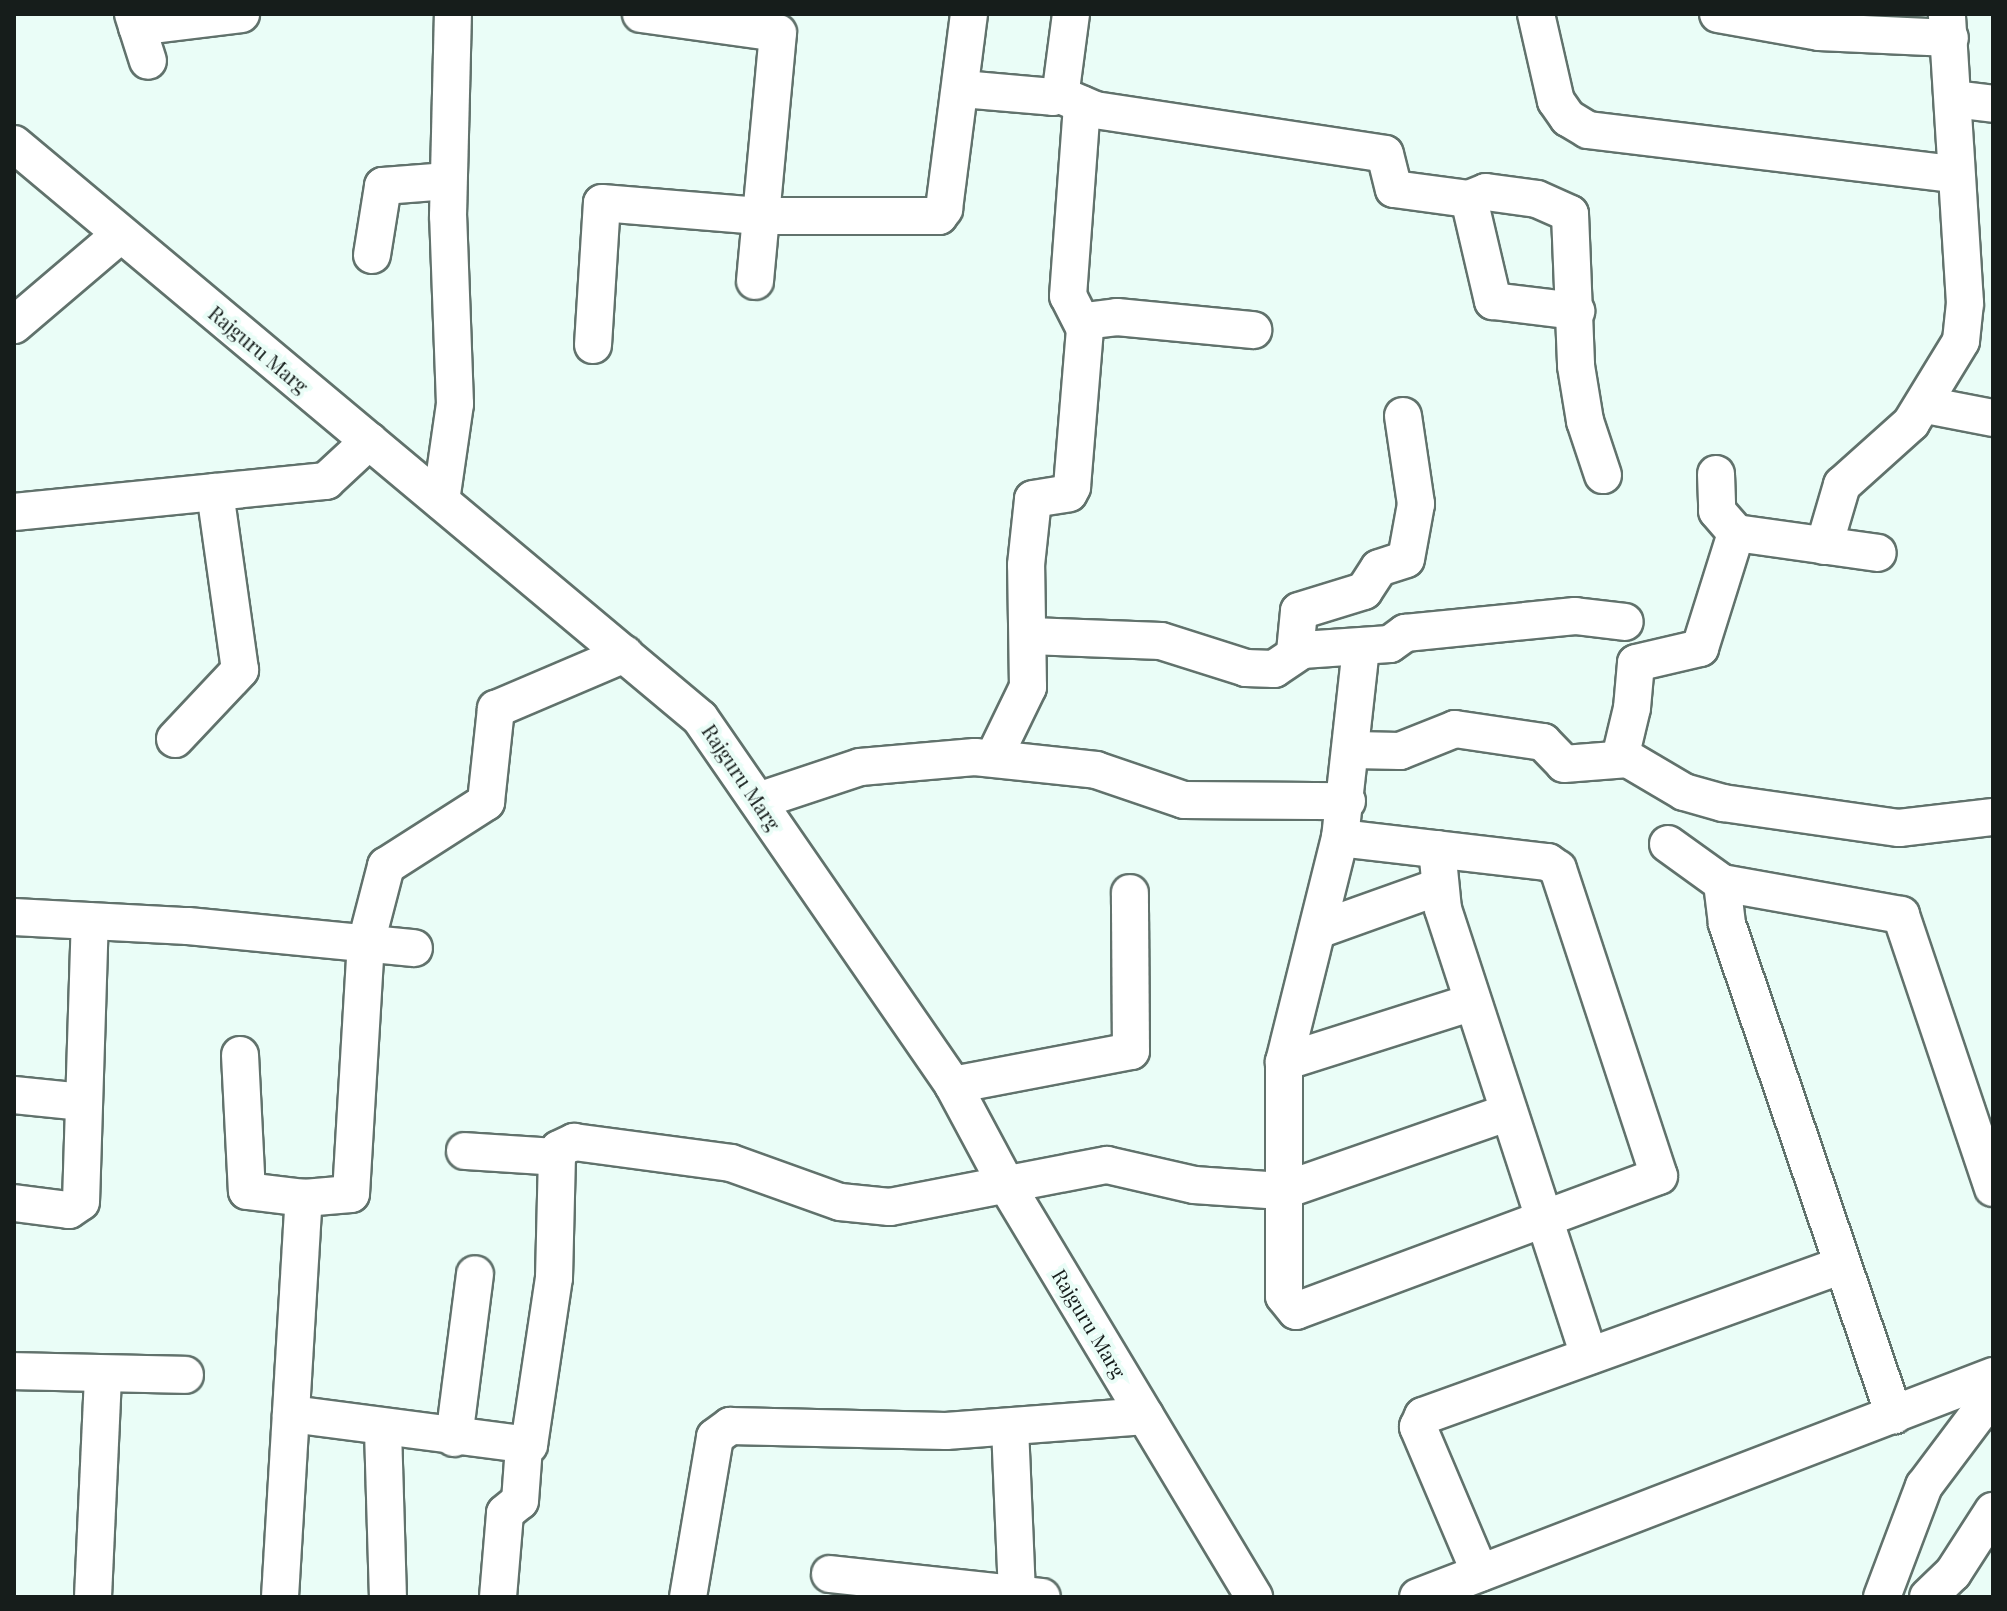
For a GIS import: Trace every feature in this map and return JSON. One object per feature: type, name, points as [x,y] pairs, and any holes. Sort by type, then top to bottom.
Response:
[{"type":"street","points":[[148,61],[135,20],[241,14]]},
{"type":"street","points":[[441,501],[455,404],[448,181],[453,14]]},
{"type":"street","points":[[641,14],[720,18],[770,28],[781,41],[759,216],[755,281]]},
{"type":"street","points":[[593,345],[602,203],[759,216],[939,216],[944,209],[962,89],[969,14]]},
{"type":"street","points":[[994,757],[1028,687],[1030,636],[1026,565],[1033,499],[1071,491],[1085,321],[1068,296],[1071,14]]},
{"type":"street","points":[[1536,14],[1556,101],[1568,118],[1588,130],[1954,174]]},
{"type":"street","points":[[1718,14],[1772,20],[1948,26],[1954,99],[1954,174],[1965,323],[1955,356],[1926,405],[1842,485],[1824,546]]},
{"type":"street","points":[[962,89],[1070,99],[1385,154],[1394,189],[1469,199],[1486,192],[1543,200],[1566,209],[1573,221],[1576,366],[1585,421],[1603,475]]},
{"type":"street","points":[[1954,99],[1993,104]]},
{"type":"street","name":"Rajguru Marg","points":[[14,144],[700,718],[953,1085],[1006,1184],[1254,1597]]},
{"type":"street","points":[[372,255],[383,186],[448,181]]},
{"type":"street","points":[[1469,199],[1493,301],[1576,311]]},
{"type":"street","points":[[14,325],[121,234]]},
{"type":"street","points":[[1085,321],[1117,317],[1253,330]]},
{"type":"street","points":[[1926,405],[1993,418]]},
{"type":"street","points":[[1030,636],[1161,641],[1260,670],[1283,667],[1295,652],[1299,611],[1364,591],[1379,568],[1406,559],[1416,504],[1403,416]]},
{"type":"street","points":[[14,512],[326,481],[369,441]]},
{"type":"street","points":[[1716,474],[1717,511],[1736,533],[1878,553]]},
{"type":"street","points":[[175,739],[240,670],[215,492]]},
{"type":"street","points":[[1620,758],[1632,708],[1636,663],[1700,648],[1736,533]]},
{"type":"street","points":[[1295,652],[1390,644],[1405,633],[1470,631],[1509,621],[1575,616],[1625,622]]},
{"type":"street","points":[[1340,838],[1548,862],[1558,869],[1660,1167],[1654,1181],[1543,1218],[1296,1311],[1284,1296],[1284,1062],[1347,801],[1361,647]]},
{"type":"street","points":[[240,1055],[247,1191],[304,1198],[343,1197],[355,1189],[366,943],[386,866],[486,802],[496,709],[625,654]]},
{"type":"street","points":[[1354,750],[1400,751],[1455,729],[1543,742],[1564,764],[1620,758],[1684,792],[1723,803],[1899,828],[1993,817]]},
{"type":"street","points":[[758,801],[860,767],[994,757],[1059,770],[1096,770],[1184,800],[1347,801]]},
{"type":"street","points":[[1668,844],[1722,883],[1901,915],[1993,1188]]},
{"type":"street","points":[[1437,849],[1438,887],[1589,1356]]},
{"type":"street","points":[[1722,883],[1727,924],[1894,1415]]},
{"type":"street","points":[[1318,930],[1438,887]]},
{"type":"street","points":[[953,1085],[1131,1051],[1130,893]]},
{"type":"street","points":[[14,917],[414,948]]},
{"type":"street","points":[[14,1203],[69,1210],[79,1206],[90,921]]},
{"type":"street","points":[[1284,1062],[1473,1002]]},
{"type":"street","points":[[14,1095],[83,1102]]},
{"type":"street","points":[[498,1597],[505,1513],[520,1501],[524,1447],[535,1434],[554,1278],[559,1149],[574,1142],[713,1160],[840,1202],[872,1207],[909,1206],[1107,1165],[1194,1185],[1282,1191],[1509,1112]]},
{"type":"street","points":[[465,1151],[557,1157]]},
{"type":"street","points":[[280,1597],[304,1198]]},
{"type":"street","points":[[1480,1573],[1419,1421],[1842,1265]]},
{"type":"street","points":[[454,1438],[475,1274]]},
{"type":"street","points":[[14,1371],[185,1375]]},
{"type":"street","points":[[93,1597],[103,1374]]},
{"type":"street","points":[[1418,1597],[1993,1376]]},
{"type":"street","points":[[1882,1597],[1924,1486],[1993,1394]]},
{"type":"street","points":[[291,1414],[383,1430],[524,1447]]},
{"type":"street","points":[[688,1597],[705,1487],[721,1430],[742,1423],[924,1431],[1145,1416]]},
{"type":"street","points":[[830,1574],[944,1594],[1025,1596],[1010,1427]]},
{"type":"street","points":[[383,1430],[388,1597]]},
{"type":"street","points":[[1928,1597],[1953,1573],[1993,1511]]}]
